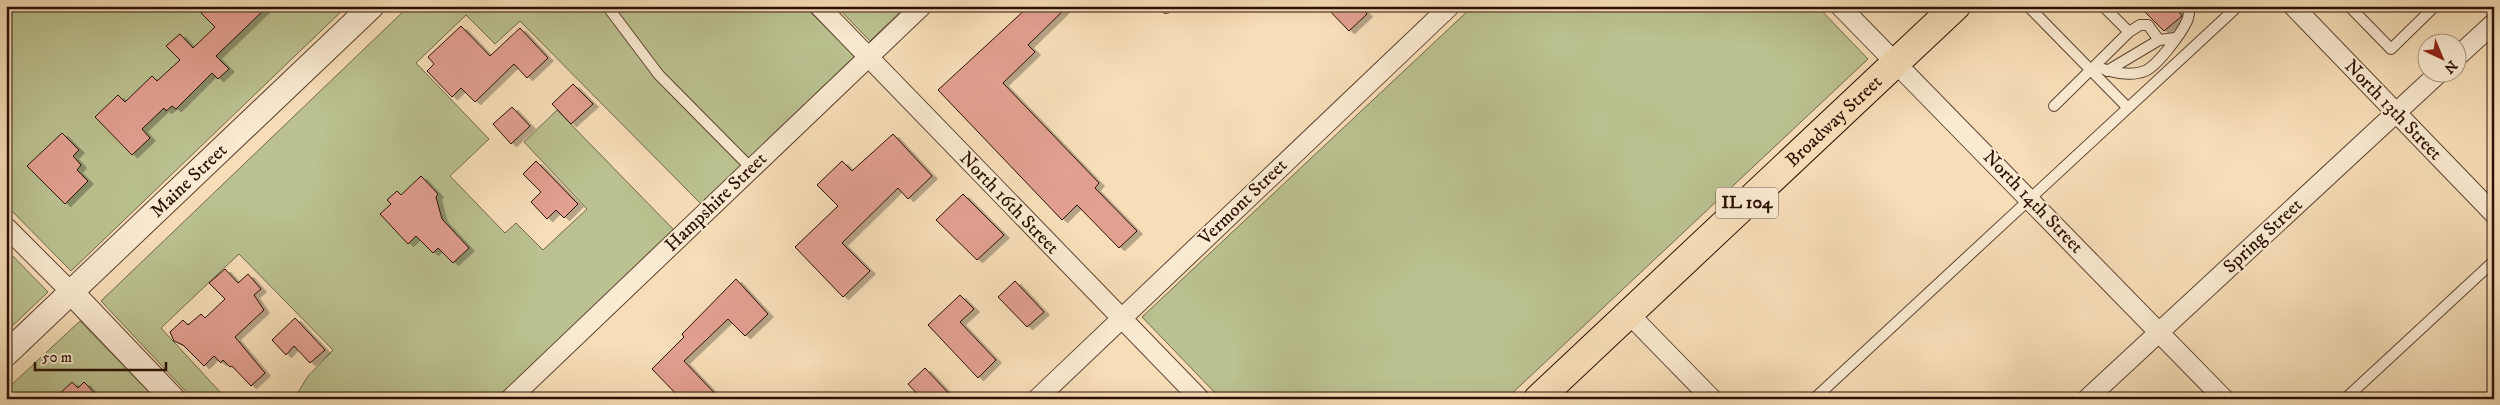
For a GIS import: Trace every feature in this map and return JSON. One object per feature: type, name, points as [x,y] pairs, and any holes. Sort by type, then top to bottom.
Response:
[{"type":"main road","name":"Broadway Street","points":[[1538,399],[1956,6]]},
{"type":"street","name":"Maine Street","points":[[6,354],[372,6]]},
{"type":"street","name":"North 16th Street","points":[[819,6],[1200,399]]},
{"type":"street","name":"Hampshire Street","points":[[510,399],[922,6]]},
{"type":"street","name":"Vermont Street","points":[[1037,399],[1450,6]]},
{"type":"street","name":"North 14th Street","points":[[1840,6],[2224,399]]},
{"type":"street","name":"North 13th Street","points":[[2293,6],[2494,214]]},
{"type":"street","points":[[2468,47],[2494,23]]},
{"type":"street","name":"Spring Street","points":[[2087,399],[2429,82]]},
{"type":"street","points":[[6,227],[173,399]]},
{"type":"street","points":[[1629,314],[1712,399]]},
{"type":"lane","points":[[607,6],[659,76],[751,168]]},
{"type":"lane","points":[[2028,6],[2093,68],[2128,108]]},
{"type":"lane","points":[[2103,6],[2129,32]]},
{"type":"lane","points":[[2093,68],[2120,74],[2145,71],[2163,55],[2188,20],[2190,6]]},
{"type":"lane","points":[[1814,399],[2238,6]]},
{"type":"lane","points":[[2349,6],[2391,49],[2436,6]]},
{"type":"lane","points":[[2054,106],[2129,32],[2140,25],[2148,26],[2159,40]]},
{"type":"lane","points":[[2107,71],[2159,40],[2175,38]]},
{"type":"lane","points":[[2346,399],[2494,261]]},
{"type":"green space","points":[[6,6],[347,6],[71,271],[6,205]]},
{"type":"green space","points":[[409,6],[804,6],[855,56],[701,204],[520,21],[495,44],[466,15],[416,63],[489,139],[450,176],[505,233],[516,223],[543,250],[587,209],[524,142],[557,110],[674,230],[496,399],[294,399],[308,376],[333,350],[239,254],[161,328],[221,393],[215,399],[193,399],[101,301]]},
{"type":"green space","points":[[836,6],[906,6],[870,41]]},
{"type":"green space","points":[[1473,6],[1817,6],[1868,59],[1506,399],[1221,399],[1142,317]]},
{"type":"green space","points":[[6,249],[48,292],[6,332]]},
{"type":"green space","points":[[80,321],[156,399],[6,399],[6,390]]},
{"type":"building","points":[[209,6],[268,6],[216,56],[229,69],[218,79],[212,73],[176,109],[172,106],[166,111],[164,108],[142,129],[150,138],[132,155],[95,117],[118,95],[125,102],[152,76],[157,81],[180,60],[166,46],[180,34],[193,48],[215,27],[201,13]]},
{"type":"building","points":[[1029,6],[1068,6],[1028,45],[1035,52],[1003,83],[1099,183],[1095,188],[1137,231],[1119,248],[1077,205],[1062,220],[938,90]]},
{"type":"building","points":[[1325,6],[1360,6],[1367,14],[1349,31]]},
{"type":"building","points":[[2139,6],[2175,6],[2182,16],[2164,31]]},
{"type":"building","points":[[461,26],[490,56],[520,28],[548,58],[527,78],[514,64],[475,102],[461,88],[452,97],[427,71],[434,64],[428,57]]},
{"type":"building","points":[[573,84],[593,104],[571,124],[552,104]]},
{"type":"building","points":[[512,107],[530,126],[511,144],[493,124]]},
{"type":"building","points":[[62,133],[79,150],[73,156],[81,165],[77,170],[88,181],[65,204],[27,166]]},
{"type":"building","points":[[893,134],[932,176],[908,199],[898,188],[842,243],[870,271],[843,297],[795,247],[838,206],[817,185],[842,161],[852,171]]},
{"type":"building","points":[[536,161],[578,204],[564,218],[556,210],[547,219],[531,202],[541,192],[523,174]]},
{"type":"building","points":[[421,176],[438,194],[436,197],[442,219],[469,248],[453,263],[438,248],[433,253],[416,236],[408,244],[380,214],[391,204],[387,200],[397,191],[401,195]]},
{"type":"building","points":[[963,194],[1004,235],[977,260],[936,220]]},
{"type":"building","points":[[225,269],[238,283],[248,274],[261,289],[254,295],[264,310],[235,337],[265,373],[251,386],[232,366],[230,367],[223,360],[221,363],[214,356],[204,366],[183,345],[174,341],[170,332],[183,320],[188,325],[201,314],[205,318],[225,299],[209,283]]},
{"type":"building","points":[[736,279],[768,314],[745,336],[728,319],[684,361],[720,399],[681,399],[652,369],[684,337],[682,334]]},
{"type":"building","points":[[1015,281],[1044,312],[1027,327],[998,297]]},
{"type":"building","points":[[960,295],[974,309],[960,322],[996,360],[978,378],[928,325]]},
{"type":"building","points":[[295,318],[325,350],[310,363],[294,346],[286,355],[272,340]]},
{"type":"building","points":[[925,368],[954,399],[922,399],[908,384]]},
{"type":"building","points":[[72,382],[78,388],[84,382],[100,399],[54,399]]}]
